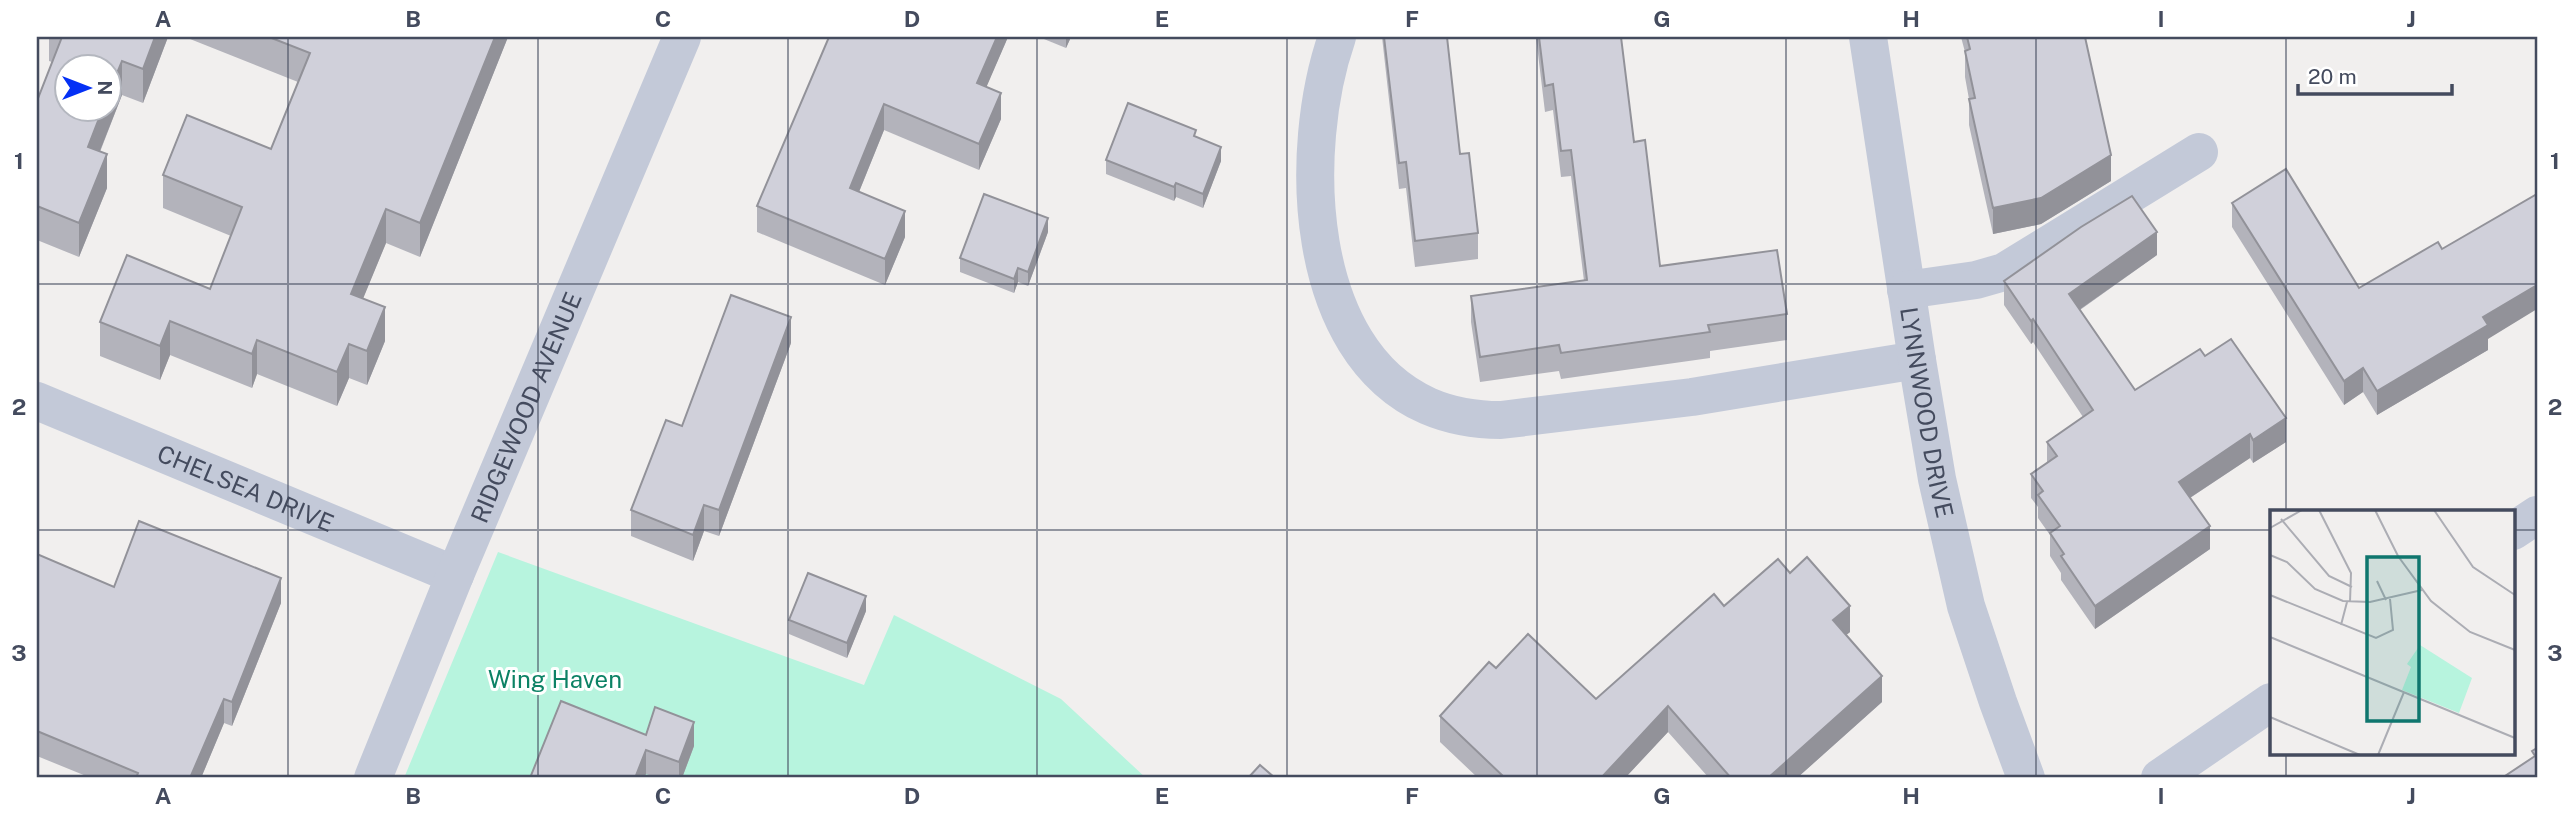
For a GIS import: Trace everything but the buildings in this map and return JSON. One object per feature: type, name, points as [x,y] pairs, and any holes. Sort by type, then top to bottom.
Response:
[{"type":"street","name":"RIDGEWOOD AVENUE","points":[[373,778],[454,575],[682,37]]},
{"type":"street","points":[[1337,37],[1320,96],[1316,131],[1317,201],[1325,262],[1341,312],[1351,333],[1373,365],[1407,395],[1430,407],[1455,415],[1480,420],[1501,420],[1692,397],[1917,360]]},
{"type":"street","name":"LYNNWOOD DRIVE","points":[[1868,37],[1935,468],[1966,606],[2026,778]]},
{"type":"street","points":[[1906,290],[1976,280],[2004,272],[2028,260],[2199,152]]},
{"type":"street","name":"CHELSEA DRIVE","points":[[37,401],[454,575]]},
{"type":"street","points":[[2514,530],[2537,515]]},
{"type":"street","points":[[2160,778],[2270,703]]},
{"type":"green space","name":"Wing Haven","points":[[498,552],[864,685],[894,615],[1061,699],[1146,778],[404,778]]}]
